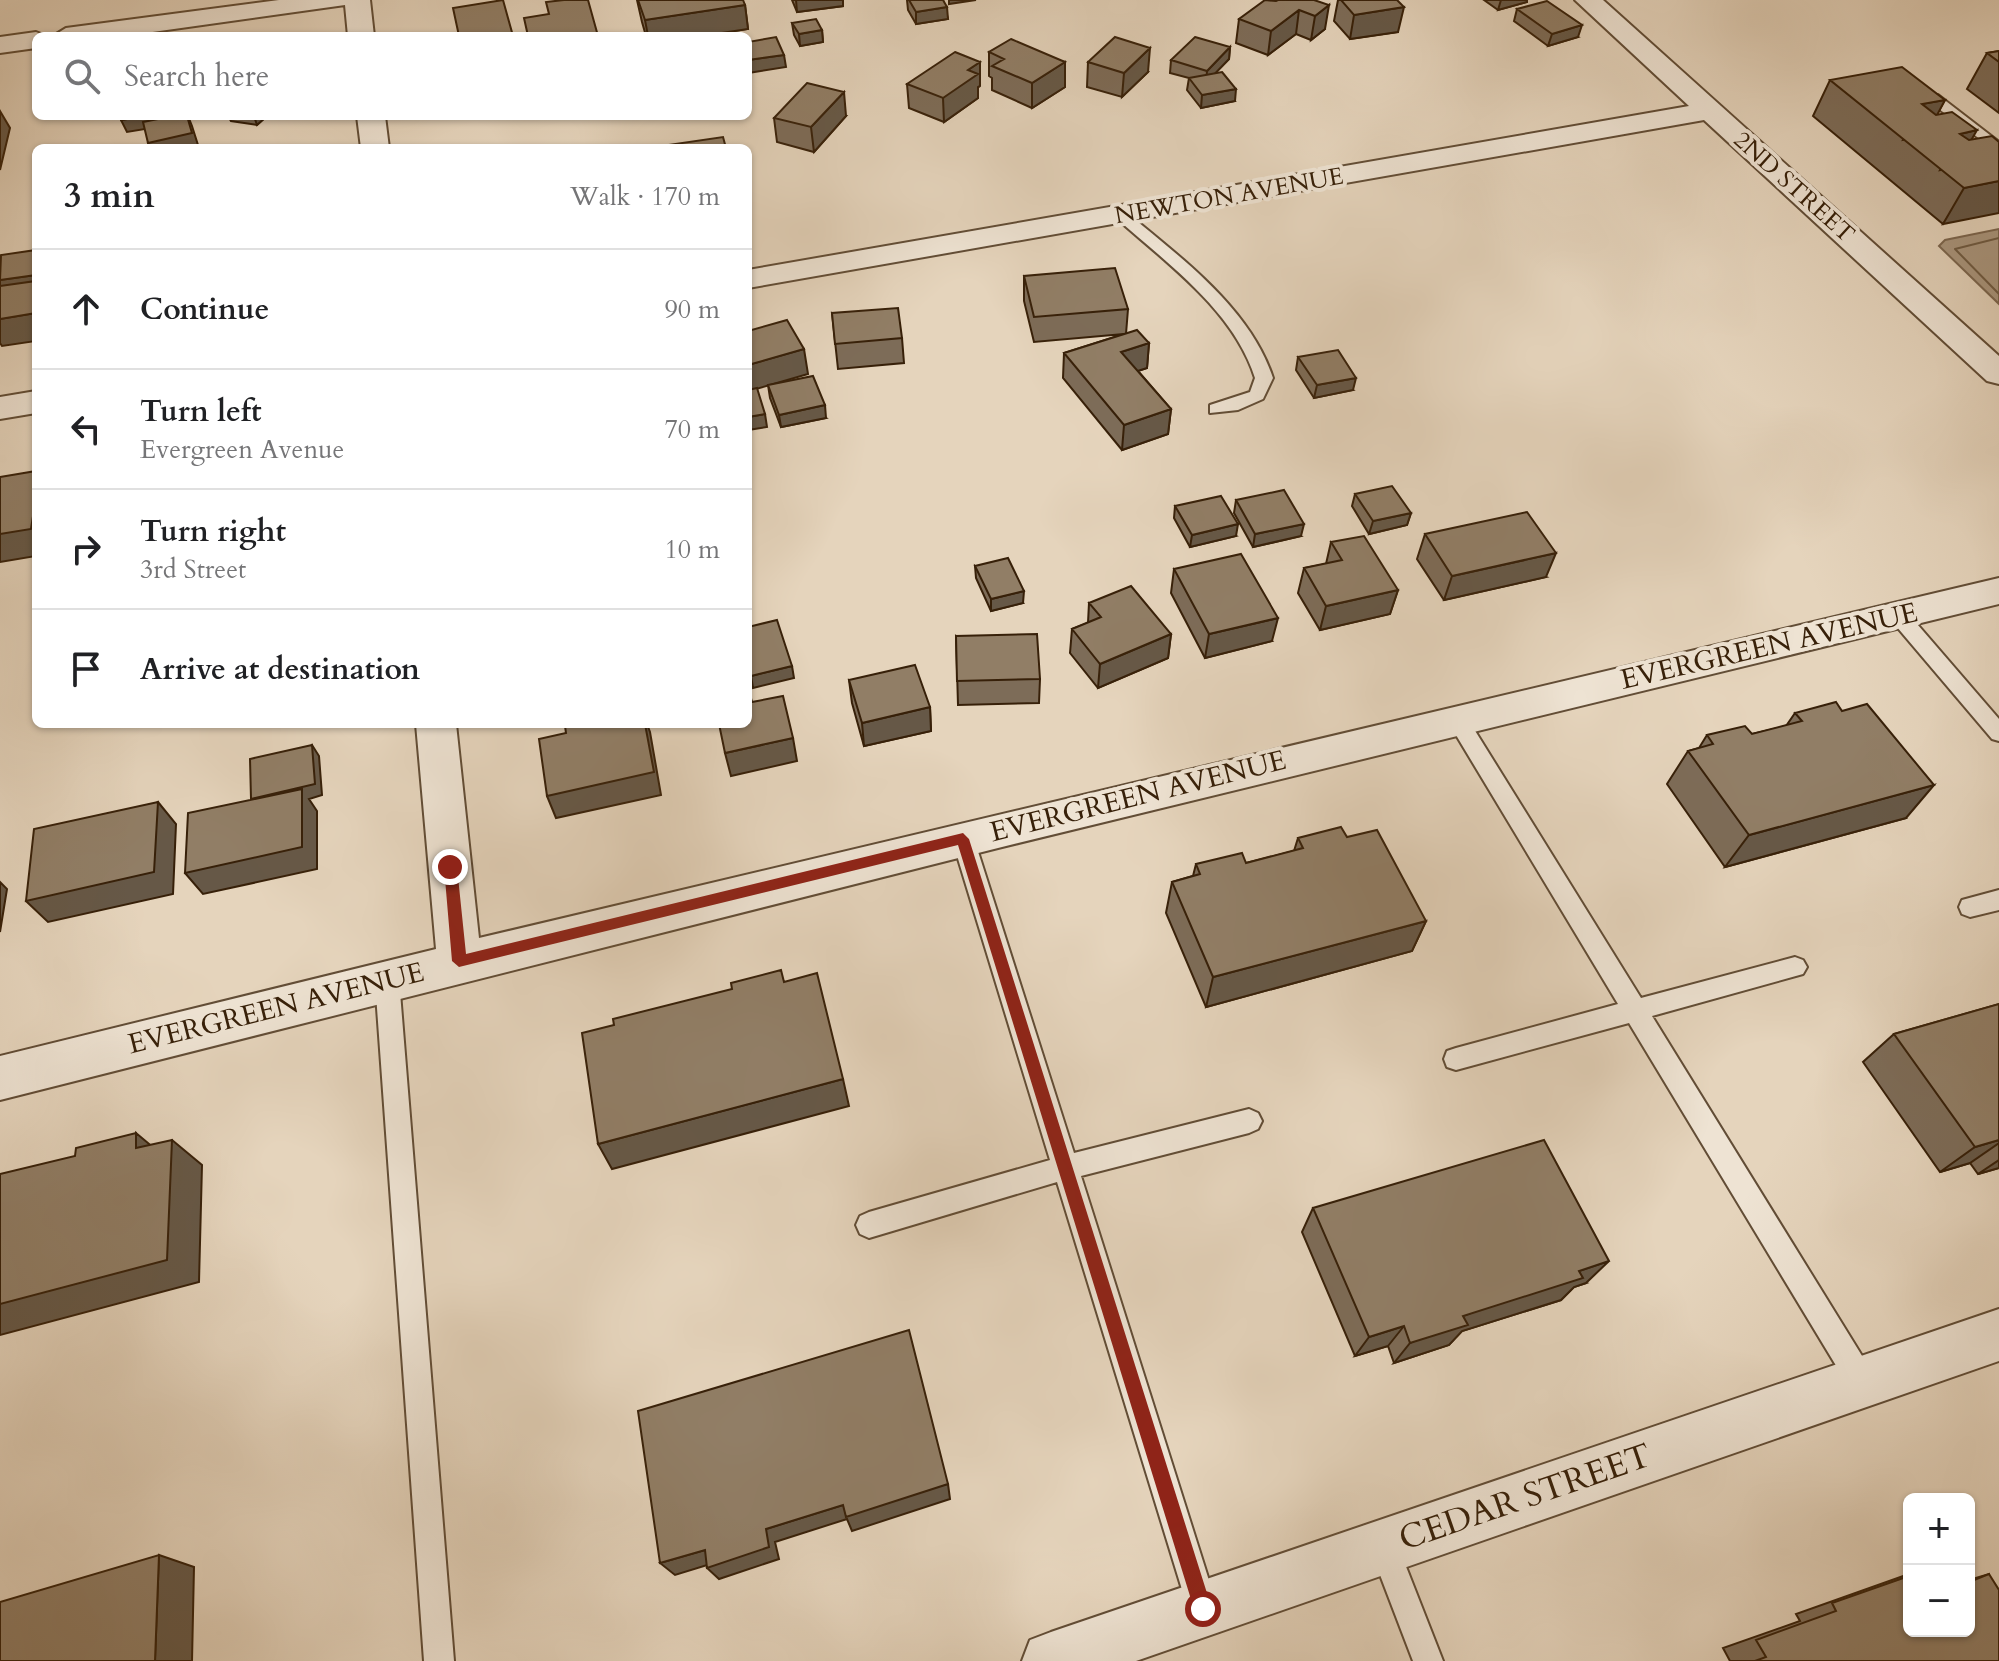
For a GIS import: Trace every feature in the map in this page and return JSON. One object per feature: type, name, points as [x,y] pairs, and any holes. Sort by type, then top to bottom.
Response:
[{"type":"street","points":[[96,32],[336,0]]},
{"type":"street","points":[[357,0],[361,32]]},
{"type":"street","name":"2ND STREET","points":[[1588,0],[1999,374]]},
{"type":"street","points":[[0,45],[32,41]]},
{"type":"street","name":"NEWTON AVENUE","points":[[752,278],[1710,111]]},
{"type":"street","points":[[372,120],[374,144]]},
{"type":"street","points":[[0,408],[32,403]]},
{"type":"street","name":"EVERGREEN AVENUE","points":[[0,1078],[459,961],[1999,591]]},
{"type":"street","points":[[436,728],[459,961]]},
{"type":"street","name":"CEDAR STREET","points":[[1051,1661],[1999,1335]]},
{"type":"lane","points":[[1933,98],[1999,149]]},
{"type":"lane","points":[[1121,215],[1216,301],[1263,367],[1263,386],[1256,396],[1216,409]]},
{"type":"lane","points":[[1898,615],[1991,714],[1999,733]]},
{"type":"lane","points":[[1457,719],[1862,1382]]},
{"type":"lane","points":[[963,839],[1063,1168],[1203,1609]]},
{"type":"lane","points":[[1970,907],[1999,900]]},
{"type":"lane","points":[[1456,1059],[1795,967]]},
{"type":"lane","points":[[387,980],[439,1661]]},
{"type":"lane","points":[[869,1225],[1063,1168],[1249,1121]]},
{"type":"lane","points":[[1384,1546],[1428,1661]]},
{"type":"water","points":[[1999,229],[1999,304],[1939,246],[1945,240]]},
{"type":"building","points":[[503,0],[512,32],[458,32],[453,8]]},
{"type":"building","points":[[588,0],[597,32],[527,32],[524,18],[549,14],[546,2]]},
{"type":"building","points":[[638,0],[743,0],[745,5],[645,20]]},
{"type":"building","points":[[909,0],[943,0],[947,7],[916,12]]},
{"type":"building","points":[[1265,0],[1314,0],[1329,5],[1315,16],[1299,10],[1271,31],[1239,19]]},
{"type":"building","points":[[1341,0],[1397,0],[1404,7],[1354,15]]},
{"type":"building","points":[[1547,1],[1582,25],[1552,34],[1517,9]]},
{"type":"building","points":[[816,19],[822,30],[799,34],[792,23]]},
{"type":"building","points":[[776,37],[784,55],[752,59],[752,41]]},
{"type":"building","points":[[1115,37],[1150,48],[1124,73],[1088,62]]},
{"type":"building","points":[[1195,37],[1230,47],[1207,71],[1171,60]]},
{"type":"building","points":[[1011,39],[1065,62],[1032,83],[992,66],[1004,59],[989,52]]},
{"type":"building","points":[[1999,51],[1999,62],[1987,53]]},
{"type":"building","points":[[955,52],[980,62],[968,70],[978,74],[943,98],[907,84]]},
{"type":"building","points":[[1902,67],[1945,100],[1922,104],[1936,115],[1952,112],[1977,130],[1960,134],[1969,140],[1992,136],[1999,142],[1999,181],[1964,188],[1830,80]]},
{"type":"building","points":[[1222,72],[1236,89],[1202,95],[1189,78]]},
{"type":"building","points":[[807,83],[844,92],[811,127],[774,118]]},
{"type":"building","points":[[188,120],[192,133],[148,143],[143,122]]},
{"type":"building","points":[[723,137],[725,144],[675,144]]},
{"type":"building","points":[[32,251],[32,276],[0,280],[1,255]]},
{"type":"building","points":[[1115,268],[1128,309],[1034,317],[1024,276]]},
{"type":"building","points":[[32,282],[32,314],[0,319],[0,286]]},
{"type":"building","points":[[898,308],[902,338],[835,344],[832,313]]},
{"type":"building","points":[[787,320],[804,349],[752,364],[752,330]]},
{"type":"building","points":[[1137,330],[1149,343],[1121,352],[1171,409],[1124,425],[1064,353]]},
{"type":"building","points":[[1338,350],[1356,378],[1317,385],[1298,357]]},
{"type":"building","points":[[813,376],[825,405],[779,415],[768,385]]},
{"type":"building","points":[[757,388],[765,414],[752,416],[752,389]]},
{"type":"building","points":[[32,472],[31,529],[0,534],[0,477]]},
{"type":"building","points":[[1392,486],[1411,513],[1373,521],[1355,494]]},
{"type":"building","points":[[1284,490],[1304,524],[1255,534],[1236,500]]},
{"type":"building","points":[[1221,496],[1238,524],[1192,535],[1175,506]]},
{"type":"building","points":[[1527,512],[1556,553],[1452,576],[1425,534]]},
{"type":"building","points":[[1364,536],[1398,590],[1326,606],[1304,568],[1342,560],[1331,542]]},
{"type":"building","points":[[1241,554],[1278,618],[1209,634],[1174,569]]},
{"type":"building","points":[[1008,558],[1024,591],[991,599],[975,566]]},
{"type":"building","points":[[1131,586],[1171,634],[1100,664],[1072,629],[1101,617],[1089,603]]},
{"type":"building","points":[[777,620],[792,666],[752,676],[752,626]]},
{"type":"building","points":[[1037,634],[1040,679],[957,681],[956,636]]},
{"type":"building","points":[[915,665],[930,707],[862,723],[849,680]]},
{"type":"building","points":[[783,696],[793,738],[725,753],[720,728],[752,728],[752,702]]},
{"type":"building","points":[[1836,702],[1842,711],[1867,704],[1934,785],[1749,835],[1688,751],[1713,744],[1707,735],[1745,726],[1752,734],[1802,721],[1795,713]]},
{"type":"building","points":[[565,728],[646,728],[654,772],[547,796],[539,739],[566,733]]},
{"type":"building","points":[[312,745],[315,784],[251,799],[250,759]]},
{"type":"building","points":[[302,789],[302,847],[185,873],[188,813]]},
{"type":"building","points":[[158,802],[154,872],[26,901],[34,829]]},
{"type":"building","points":[[1341,827],[1347,837],[1377,830],[1426,921],[1213,977],[1172,882],[1200,874],[1196,864],[1242,853],[1246,863],[1303,848],[1298,838]]},
{"type":"building","points":[[781,970],[784,982],[817,973],[843,1079],[598,1144],[582,1033],[614,1025],[613,1019],[732,989],[731,983]]},
{"type":"building","points":[[1999,1004],[1999,1140],[1975,1147],[1894,1034]]},
{"type":"building","points":[[136,1133],[136,1148],[172,1140],[167,1260],[0,1304],[0,1174],[75,1156],[76,1148]]},
{"type":"building","points":[[1544,1140],[1609,1261],[1579,1271],[1583,1278],[1463,1316],[1468,1325],[1410,1343],[1404,1326],[1369,1337],[1313,1208]]},
{"type":"building","points":[[909,1330],[948,1484],[846,1517],[843,1505],[766,1529],[769,1547],[707,1568],[705,1550],[660,1563],[638,1411]]},
{"type":"building","points":[[159,1555],[155,1661],[0,1661],[0,1602]]},
{"type":"building","points":[[1989,1574],[1999,1590],[1999,1661],[1755,1661],[1766,1657],[1756,1640],[1836,1611],[1832,1603],[1903,1578],[1903,1637],[1975,1637],[1975,1580]]},
{"type":"route","points":[[450,867],[459,961],[963,839],[1063,1168],[1203,1609]]}]
